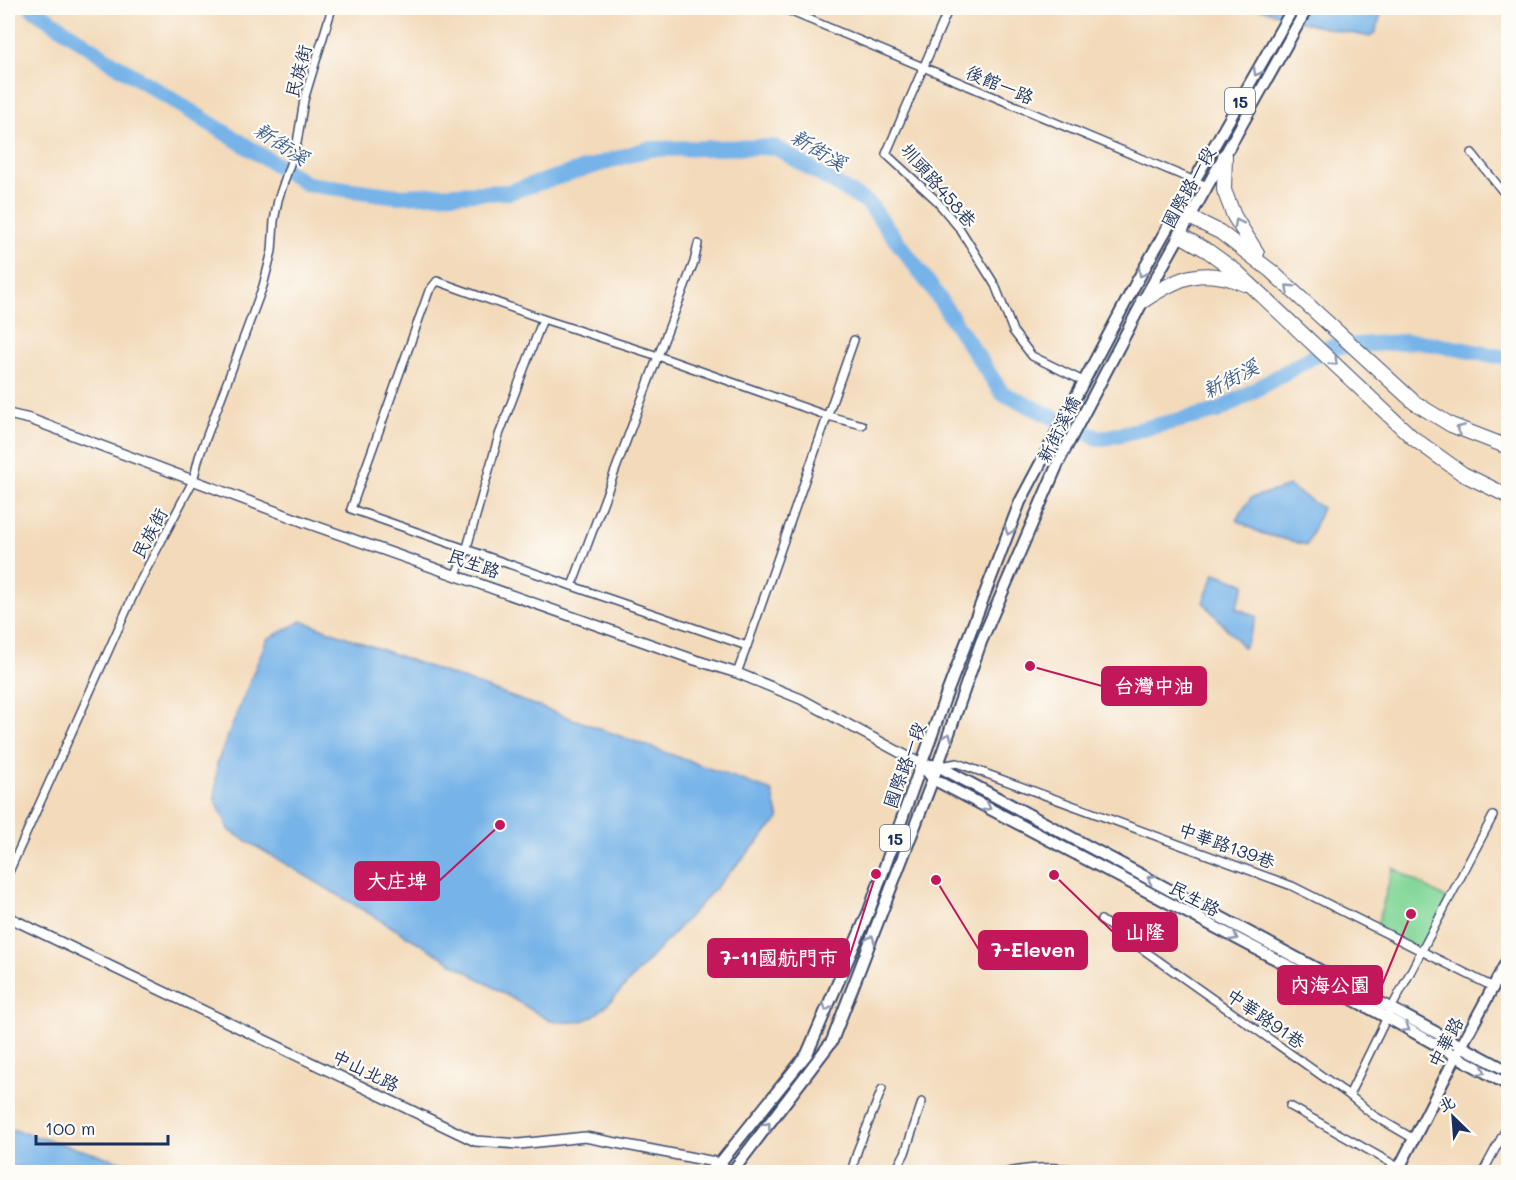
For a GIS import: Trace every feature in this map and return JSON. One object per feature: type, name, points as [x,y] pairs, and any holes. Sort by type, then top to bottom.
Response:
[{"type":"highway","points":[[1225,156],[1224,190],[1231,210],[1252,248],[1271,271]]},
{"type":"highway","points":[[1190,217],[1220,232],[1271,271],[1415,403],[1450,424],[1509,447]]},
{"type":"highway","points":[[1180,235],[1209,251],[1237,272],[1413,438],[1463,474],[1509,496]]},
{"type":"highway","points":[[1143,301],[1163,288],[1198,275],[1217,274],[1255,288]]},
{"type":"main road","name":"國際路一段","points":[[1083,381],[1293,8]]},
{"type":"main road","name":"國際路一段","points":[[1099,385],[1143,301],[1307,8]]},
{"type":"main road","points":[[1180,235],[1171,222],[1190,217]]},
{"type":"main road","name":"新街溪橋","points":[[1033,477],[1083,381]]},
{"type":"main road","name":"新街溪橋","points":[[1046,489],[1099,385]]},
{"type":"main road","name":"國際路一段","points":[[710,1173],[807,1054],[869,911],[1020,502],[1033,477]]},
{"type":"main road","name":"國際路一段","points":[[731,1173],[832,1041],[938,766],[981,642],[1046,489]]},
{"type":"main road","name":"民生路","points":[[921,765],[938,766],[1390,1013],[1456,1056],[1509,1085]]},
{"type":"main road","name":"民生路","points":[[921,765],[933,779],[1390,1013],[1462,1045],[1509,1071]]},
{"type":"main road","name":"中華路","points":[[1399,1170],[1456,1056],[1509,959]]},
{"type":"street","name":"民族街","points":[[8,874],[137,587],[193,481],[199,457],[263,286],[272,251],[274,221],[297,143],[304,100],[332,8]]},
{"type":"street","name":"後館一路","points":[[782,8],[1207,186]]},
{"type":"street","name":"圳頭路458巷","points":[[949,8],[886,154],[935,199],[960,229],[995,285],[1013,331],[1032,356],[1083,381]]},
{"type":"street","points":[[1472,153],[1509,198]]},
{"type":"street","points":[[572,586],[694,262],[698,244]]},
{"type":"street","points":[[747,646],[466,551],[351,509],[429,291],[437,281],[828,416],[862,425]]},
{"type":"street","points":[[456,574],[466,551],[499,435],[543,319]]},
{"type":"street","points":[[737,673],[854,340]]},
{"type":"street","name":"民生路","points":[[8,414],[30,419],[304,522],[737,673],[801,699],[921,765]]},
{"type":"street","name":"中華路139巷","points":[[938,766],[957,763],[1292,886],[1493,987]]},
{"type":"street","points":[[1349,1095],[1493,816]]},
{"type":"street","name":"中山北路","points":[[8,917],[475,1141],[519,1144],[585,1137],[720,1163]]},
{"type":"street","name":"中華路91巷","points":[[1101,920],[1349,1095],[1373,1115],[1414,1139]]},
{"type":"street","points":[[851,1173],[882,1089]]},
{"type":"street","points":[[895,1173],[905,1153],[922,1102]]},
{"type":"street","points":[[1290,1106],[1399,1170]]},
{"type":"street","points":[[1483,1173],[1509,1125]]},
{"type":"street","points":[[720,1163],[731,1173]]},
{"type":"street","points":[[1008,1173],[1045,1167],[1100,1173]]},
{"type":"green space","points":[[1393,868],[1449,900],[1421,952],[1376,929]]},
{"type":"water","points":[[1258,8],[1383,8],[1375,33],[1370,37],[1312,25]]},
{"type":"water","points":[[1289,486],[1322,508],[1307,545],[1260,533],[1236,520],[1251,498]]},
{"type":"water","points":[[1215,573],[1245,584],[1236,608],[1257,617],[1244,648],[1203,602]]},
{"type":"water","points":[[302,621],[772,791],[779,819],[605,1007],[579,1022],[550,1021],[230,831],[215,800],[217,763],[267,639]]},
{"type":"water","points":[[8,1128],[156,1172],[36,1172],[8,1164]]},
{"type":"waterway","name":"新街溪","points":[[32,8],[110,61],[307,184],[398,196],[509,192],[648,149],[775,147],[869,204],[932,288],[1002,393],[1100,439],[1218,411],[1330,347],[1416,341],[1508,358]]},
{"type":"place","name":"台灣中油","points":[[1030,666]]},
{"type":"place","name":"大庄埤","points":[[500,825]]},
{"type":"place","name":"7-11國航門市","points":[[876,874]]},
{"type":"place","name":"山隆","points":[[1054,875]]},
{"type":"place","name":"7-Eleven","points":[[936,880]]},
{"type":"place","name":"內海公園","points":[[1411,914]]}]
